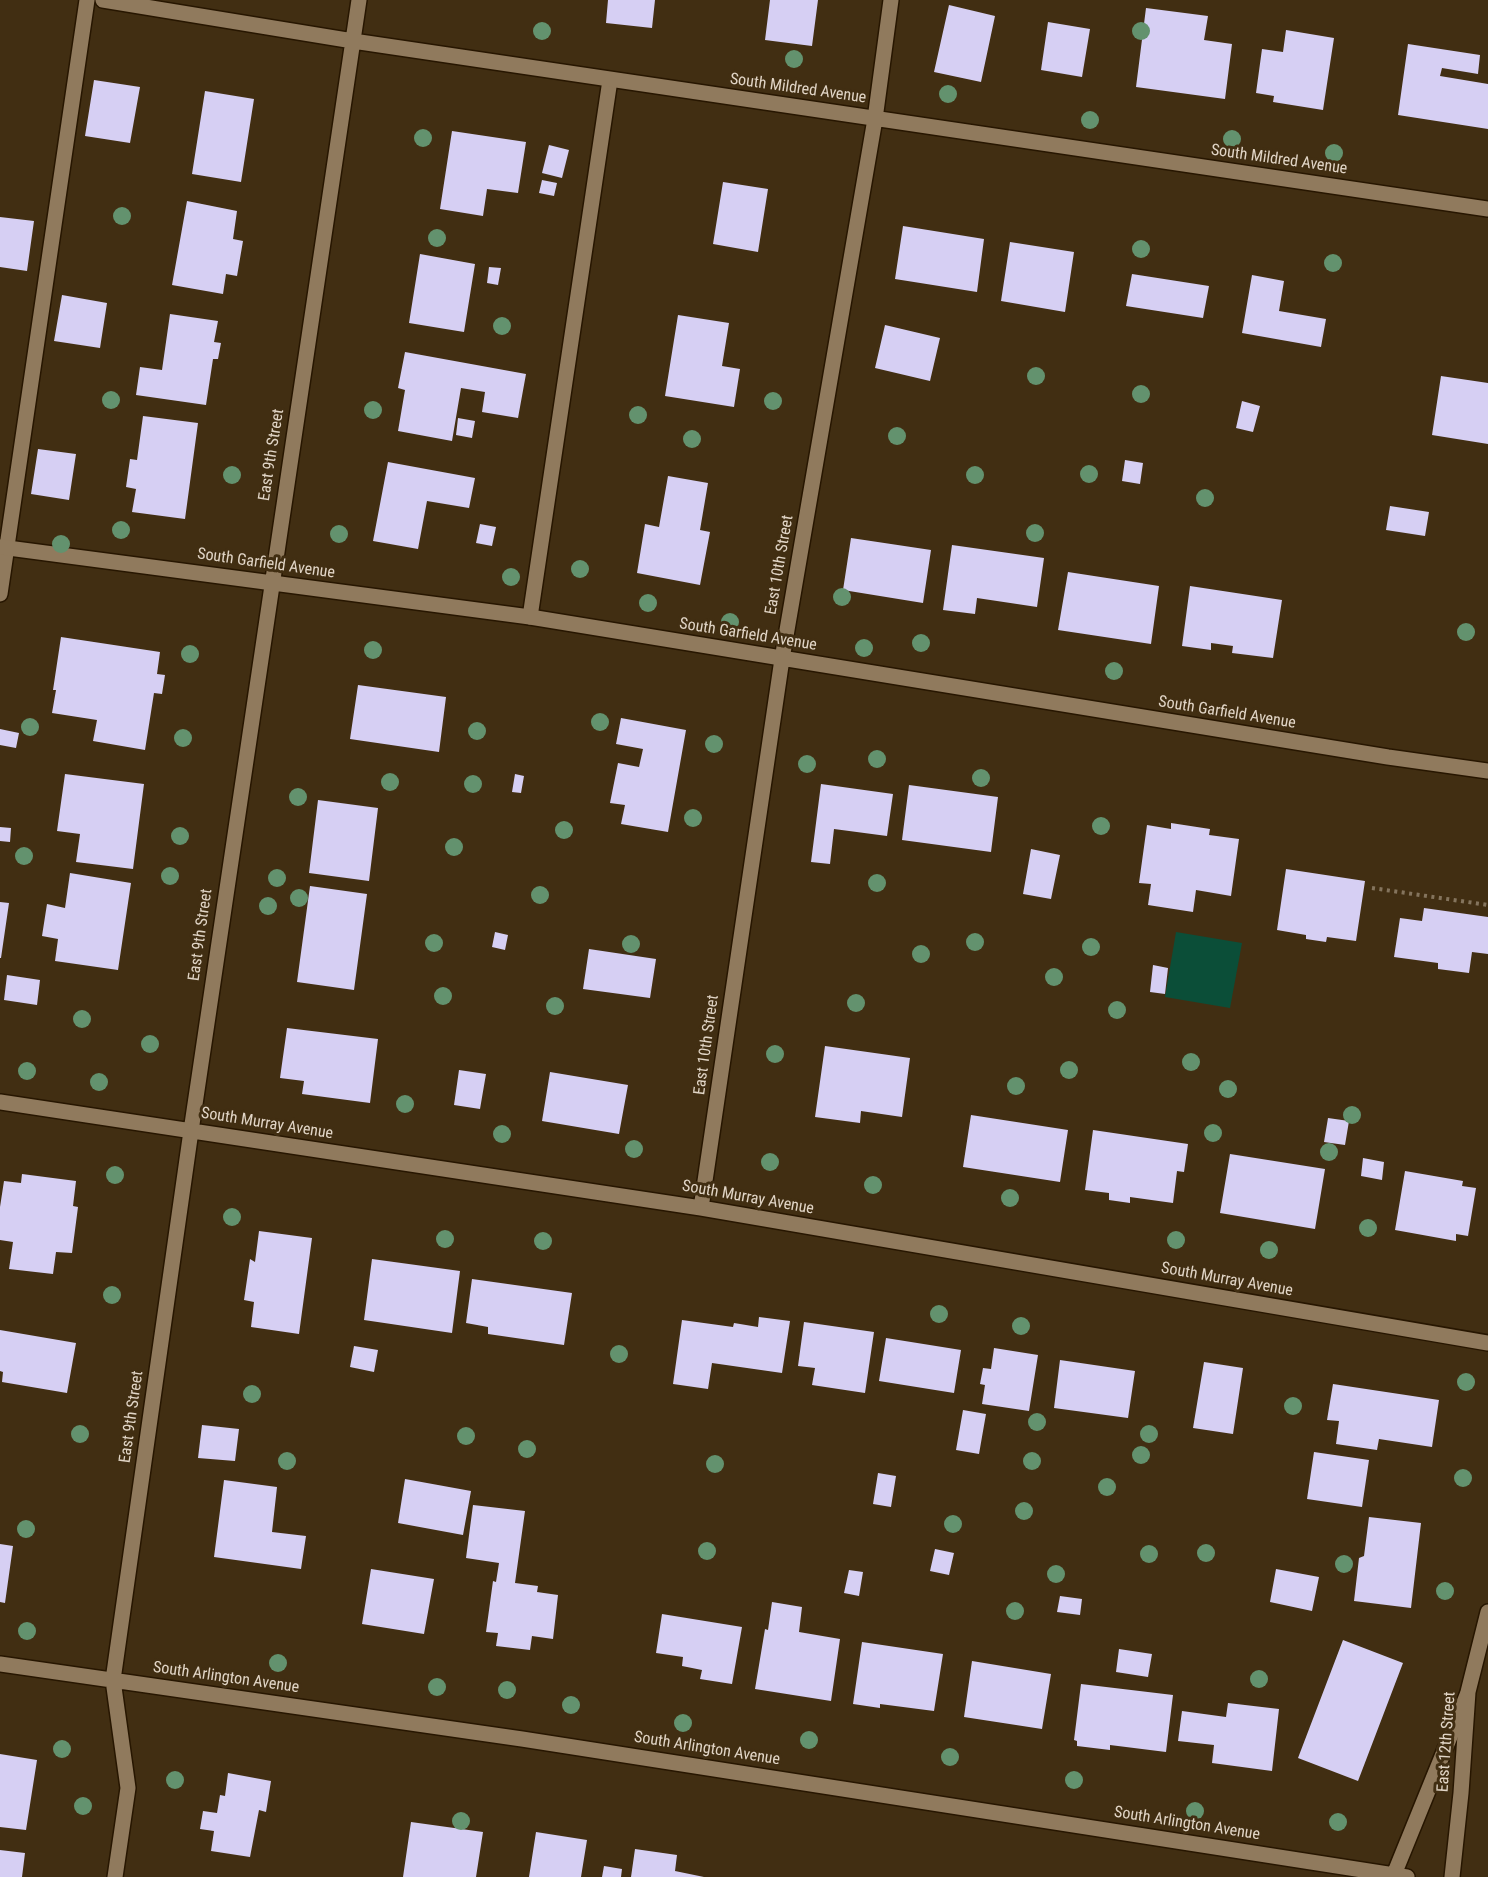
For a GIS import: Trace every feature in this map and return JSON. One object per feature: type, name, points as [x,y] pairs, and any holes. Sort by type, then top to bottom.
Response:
[{"type":"street","points":[[0,594],[3,547],[87,0]]},
{"type":"street","name":"South Mildred Avenue","points":[[103,0],[610,80],[1488,209]]},
{"type":"street","name":"East 9th Street","points":[[115,1877],[128,1788],[113,1680],[271,583],[359,0]]},
{"type":"street","name":"East 10th Street","points":[[700,1208],[782,659],[875,119],[891,0]]},
{"type":"street","points":[[530,617],[610,80]]},
{"type":"street","name":"South Garfield Avenue","points":[[3,547],[530,617],[1377,755],[1488,771]]},
{"type":"street","name":"South Murray Avenue","points":[[0,1102],[700,1208],[1488,1343]]},
{"type":"street","name":"East 12th Street","points":[[1452,1877],[1468,1692],[1488,1612]]},
{"type":"street","name":"South Arlington Avenue","points":[[0,1664],[522,1739],[1398,1876]]},
{"type":"street","points":[[1398,1876],[1468,1692]]},
{"type":"path","points":[[1372,888],[1488,905]]},
{"type":"green space","points":[[1176,932],[1242,943],[1230,1008],[1165,997]]},
{"type":"building","points":[[608,0],[655,0],[652,28],[606,23]]},
{"type":"building","points":[[770,0],[818,0],[812,46],[765,40]]},
{"type":"building","points":[[949,5],[995,16],[981,82],[934,72]]},
{"type":"building","points":[[1146,8],[1208,16],[1204,40],[1232,44],[1225,99],[1136,87]]},
{"type":"building","points":[[1048,22],[1090,29],[1082,77],[1041,70]]},
{"type":"building","points":[[1286,30],[1334,38],[1323,110],[1273,102],[1274,96],[1256,93],[1262,49],[1283,52]]},
{"type":"building","points":[[1408,44],[1480,55],[1478,74],[1442,68],[1440,76],[1488,84],[1488,129],[1398,115]]},
{"type":"building","points":[[94,80],[140,87],[130,143],[85,136]]},
{"type":"building","points":[[205,91],[254,99],[241,182],[192,174]]},
{"type":"building","points":[[452,131],[526,142],[518,193],[487,189],[483,216],[440,209]]},
{"type":"building","points":[[549,145],[569,150],[562,178],[542,173]]},
{"type":"building","points":[[542,180],[557,183],[554,196],[539,193]]},
{"type":"building","points":[[723,182],[768,189],[758,252],[713,244]]},
{"type":"building","points":[[187,201],[237,211],[233,239],[243,241],[237,276],[226,274],[223,294],[172,285]]},
{"type":"building","points":[[0,217],[34,221],[27,271],[0,267]]},
{"type":"building","points":[[903,226],[984,239],[977,292],[895,279]]},
{"type":"building","points":[[1010,242],[1074,252],[1065,312],[1001,301]]},
{"type":"building","points":[[420,254],[475,264],[464,332],[409,323]]},
{"type":"building","points":[[489,267],[501,268],[498,285],[487,283]]},
{"type":"building","points":[[1132,274],[1209,286],[1203,318],[1126,306]]},
{"type":"building","points":[[1252,275],[1284,281],[1279,311],[1326,319],[1321,347],[1242,333]]},
{"type":"building","points":[[62,295],[107,303],[100,348],[54,341]]},
{"type":"building","points":[[170,314],[218,321],[214,342],[221,343],[218,359],[213,359],[206,405],[136,395],[140,367],[162,370]]},
{"type":"building","points":[[678,315],[729,323],[722,366],[740,369],[734,407],[665,396]]},
{"type":"building","points":[[885,325],[940,338],[930,381],[875,368]]},
{"type":"building","points":[[405,352],[526,374],[518,418],[482,412],[485,392],[461,388],[452,441],[398,431],[405,390],[398,388]]},
{"type":"building","points":[[1441,376],[1488,383],[1488,444],[1432,435]]},
{"type":"building","points":[[1242,401],[1260,406],[1253,432],[1236,428]]},
{"type":"building","points":[[143,416],[198,423],[185,519],[132,512],[136,489],[126,487],[130,459],[137,460]]},
{"type":"building","points":[[458,418],[475,421],[472,438],[456,435]]},
{"type":"building","points":[[38,449],[76,454],[69,500],[31,494]]},
{"type":"building","points":[[1125,460],[1143,463],[1140,484],[1122,481]]},
{"type":"building","points":[[388,462],[475,478],[469,508],[427,501],[418,549],[373,541]]},
{"type":"building","points":[[668,476],[708,483],[700,530],[710,532],[700,585],[637,573],[645,524],[659,527]]},
{"type":"building","points":[[1390,506],[1429,512],[1425,536],[1386,530]]},
{"type":"building","points":[[480,524],[496,527],[492,546],[476,543]]},
{"type":"building","points":[[851,538],[931,550],[923,603],[843,590]]},
{"type":"building","points":[[952,545],[1044,558],[1037,607],[977,598],[975,614],[943,610]]},
{"type":"building","points":[[1068,572],[1159,586],[1151,644],[1058,630]]},
{"type":"building","points":[[1190,586],[1282,600],[1273,658],[1232,653],[1233,646],[1211,643],[1211,650],[1182,646]]},
{"type":"building","points":[[61,637],[160,652],[157,674],[165,675],[162,694],[154,693],[145,750],[93,741],[97,720],[52,713]]},
{"type":"building","points":[[358,685],[446,697],[439,752],[350,739]]},
{"type":"building","points":[[621,718],[686,730],[668,832],[621,824],[625,805],[610,803],[618,763],[639,767],[643,749],[616,744]]},
{"type":"building","points":[[0,729],[19,733],[16,748],[0,745]]},
{"type":"building","points":[[65,774],[144,784],[133,869],[76,862],[80,834],[57,831]]},
{"type":"building","points":[[515,774],[524,776],[521,793],[512,792]]},
{"type":"building","points":[[821,784],[893,794],[887,836],[834,829],[830,864],[811,862]]},
{"type":"building","points":[[909,785],[998,797],[991,852],[902,840]]},
{"type":"building","points":[[318,800],[378,808],[369,881],[309,873]]},
{"type":"building","points":[[1171,823],[1210,829],[1209,835],[1239,839],[1231,896],[1196,890],[1193,912],[1148,905],[1151,884],[1139,883],[1147,825],[1171,829]]},
{"type":"building","points":[[0,827],[11,828],[10,842],[0,841]]},
{"type":"building","points":[[1031,849],[1060,855],[1051,899],[1023,894]]},
{"type":"building","points":[[1286,869],[1365,881],[1356,941],[1327,937],[1326,942],[1306,939],[1306,935],[1277,930]]},
{"type":"building","points":[[70,873],[131,883],[118,970],[55,961],[58,939],[42,936],[47,904],[65,908]]},
{"type":"building","points":[[310,886],[367,894],[354,990],[297,982]]},
{"type":"building","points":[[0,902],[9,903],[1,958],[0,958]]},
{"type":"building","points":[[1424,908],[1488,917],[1488,954],[1472,952],[1469,973],[1438,969],[1438,963],[1394,957],[1400,918],[1422,921]]},
{"type":"building","points":[[495,932],[508,935],[505,950],[492,947]]},
{"type":"building","points":[[589,949],[656,959],[650,998],[583,989]]},
{"type":"building","points":[[1153,965],[1168,968],[1165,994],[1150,992]]},
{"type":"building","points":[[7,975],[40,980],[37,1005],[4,1000]]},
{"type":"building","points":[[287,1028],[378,1039],[370,1103],[302,1094],[304,1081],[280,1078]]},
{"type":"building","points":[[825,1046],[910,1058],[902,1117],[861,1111],[860,1123],[815,1117]]},
{"type":"building","points":[[459,1070],[486,1074],[480,1109],[454,1105]]},
{"type":"building","points":[[550,1072],[628,1085],[619,1134],[542,1121]]},
{"type":"building","points":[[971,1115],[1068,1130],[1060,1182],[963,1167]]},
{"type":"building","points":[[1328,1118],[1349,1121],[1345,1145],[1324,1142]]},
{"type":"building","points":[[1093,1130],[1188,1144],[1184,1172],[1177,1171],[1173,1203],[1130,1197],[1130,1203],[1109,1200],[1109,1193],[1085,1190]]},
{"type":"building","points":[[1230,1154],[1325,1169],[1315,1229],[1220,1213]]},
{"type":"building","points":[[1363,1158],[1384,1162],[1382,1180],[1361,1176]]},
{"type":"building","points":[[1405,1171],[1463,1181],[1462,1186],[1476,1188],[1468,1236],[1456,1234],[1456,1241],[1395,1230]]},
{"type":"building","points":[[22,1174],[76,1181],[73,1206],[78,1207],[72,1253],[56,1252],[53,1274],[9,1269],[13,1242],[0,1240],[0,1207],[4,1181],[21,1183]]},
{"type":"building","points":[[259,1231],[312,1238],[299,1334],[251,1327],[254,1302],[244,1300],[250,1259],[255,1262]]},
{"type":"building","points":[[372,1259],[460,1271],[452,1333],[364,1320]]},
{"type":"building","points":[[472,1279],[572,1293],[564,1345],[488,1334],[488,1327],[466,1323]]},
{"type":"building","points":[[759,1317],[790,1321],[782,1373],[712,1363],[708,1389],[673,1384],[682,1320],[733,1327],[734,1323],[758,1327]]},
{"type":"building","points":[[804,1322],[874,1332],[865,1393],[812,1385],[815,1368],[798,1366]]},
{"type":"building","points":[[0,1330],[76,1343],[67,1393],[2,1382]]},
{"type":"building","points":[[886,1338],[961,1350],[954,1393],[879,1381]]},
{"type":"building","points":[[354,1346],[378,1350],[374,1372],[350,1367]]},
{"type":"building","points":[[994,1348],[1038,1355],[1029,1411],[982,1404],[985,1385],[980,1384],[983,1368],[991,1369]]},
{"type":"building","points":[[1060,1360],[1135,1371],[1128,1418],[1054,1408]]},
{"type":"building","points":[[1204,1362],[1243,1368],[1233,1434],[1193,1428]]},
{"type":"building","points":[[1333,1384],[1439,1400],[1432,1447],[1379,1439],[1377,1450],[1336,1444],[1339,1421],[1327,1420]]},
{"type":"building","points":[[963,1410],[986,1414],[979,1454],[956,1450]]},
{"type":"building","points":[[202,1425],[239,1429],[235,1461],[198,1458]]},
{"type":"building","points":[[1314,1452],[1369,1460],[1362,1507],[1307,1499]]},
{"type":"building","points":[[878,1473],[896,1476],[891,1507],[873,1504]]},
{"type":"building","points":[[405,1479],[471,1491],[463,1535],[398,1523]]},
{"type":"building","points":[[224,1480],[277,1487],[272,1532],[306,1536],[301,1569],[214,1557]]},
{"type":"building","points":[[473,1505],[525,1511],[515,1583],[538,1586],[537,1592],[558,1595],[553,1639],[532,1636],[530,1650],[496,1646],[498,1633],[486,1632],[493,1581],[496,1582],[499,1563],[466,1558]]},
{"type":"building","points":[[1369,1517],[1421,1523],[1411,1608],[1354,1601],[1359,1558],[1364,1556]]},
{"type":"building","points":[[0,1544],[13,1546],[5,1603],[0,1602]]},
{"type":"building","points":[[935,1549],[954,1553],[949,1575],[930,1571]]},
{"type":"building","points":[[371,1569],[434,1579],[424,1634],[362,1624]]},
{"type":"building","points":[[1276,1569],[1319,1577],[1312,1611],[1270,1602]]},
{"type":"building","points":[[849,1570],[863,1572],[859,1596],[844,1593]]},
{"type":"building","points":[[1060,1596],[1082,1599],[1080,1615],[1057,1612]]},
{"type":"building","points":[[772,1602],[802,1607],[799,1632],[840,1639],[831,1701],[755,1689]]},
{"type":"building","points":[[662,1614],[742,1627],[732,1684],[700,1679],[702,1670],[682,1666],[683,1657],[656,1653]]},
{"type":"building","points":[[1343,1640],[1403,1663],[1358,1781],[1298,1758]]},
{"type":"building","points":[[862,1642],[943,1654],[934,1711],[880,1704],[880,1708],[853,1704]]},
{"type":"building","points":[[1119,1649],[1152,1654],[1148,1677],[1116,1672]]},
{"type":"building","points":[[972,1661],[1051,1674],[1042,1729],[964,1717]]},
{"type":"building","points":[[1081,1684],[1173,1695],[1166,1752],[1110,1745],[1110,1750],[1077,1746],[1077,1741],[1074,1740]]},
{"type":"building","points":[[1228,1703],[1279,1709],[1272,1771],[1212,1763],[1214,1745],[1178,1741],[1182,1711],[1226,1717]]},
{"type":"building","points":[[0,1754],[37,1760],[26,1830],[0,1827]]},
{"type":"building","points":[[228,1773],[271,1781],[266,1812],[259,1810],[250,1857],[211,1851],[214,1831],[200,1829],[203,1811],[217,1813],[220,1795],[225,1796]]},
{"type":"building","points":[[411,1822],[483,1832],[476,1877],[403,1877]]},
{"type":"building","points":[[536,1832],[587,1840],[581,1877],[529,1877]]},
{"type":"building","points":[[635,1849],[677,1855],[675,1871],[704,1877],[631,1877]]},
{"type":"building","points":[[0,1850],[25,1853],[22,1877],[0,1877]]},
{"type":"building","points":[[604,1866],[622,1869],[621,1877],[602,1877]]}]
